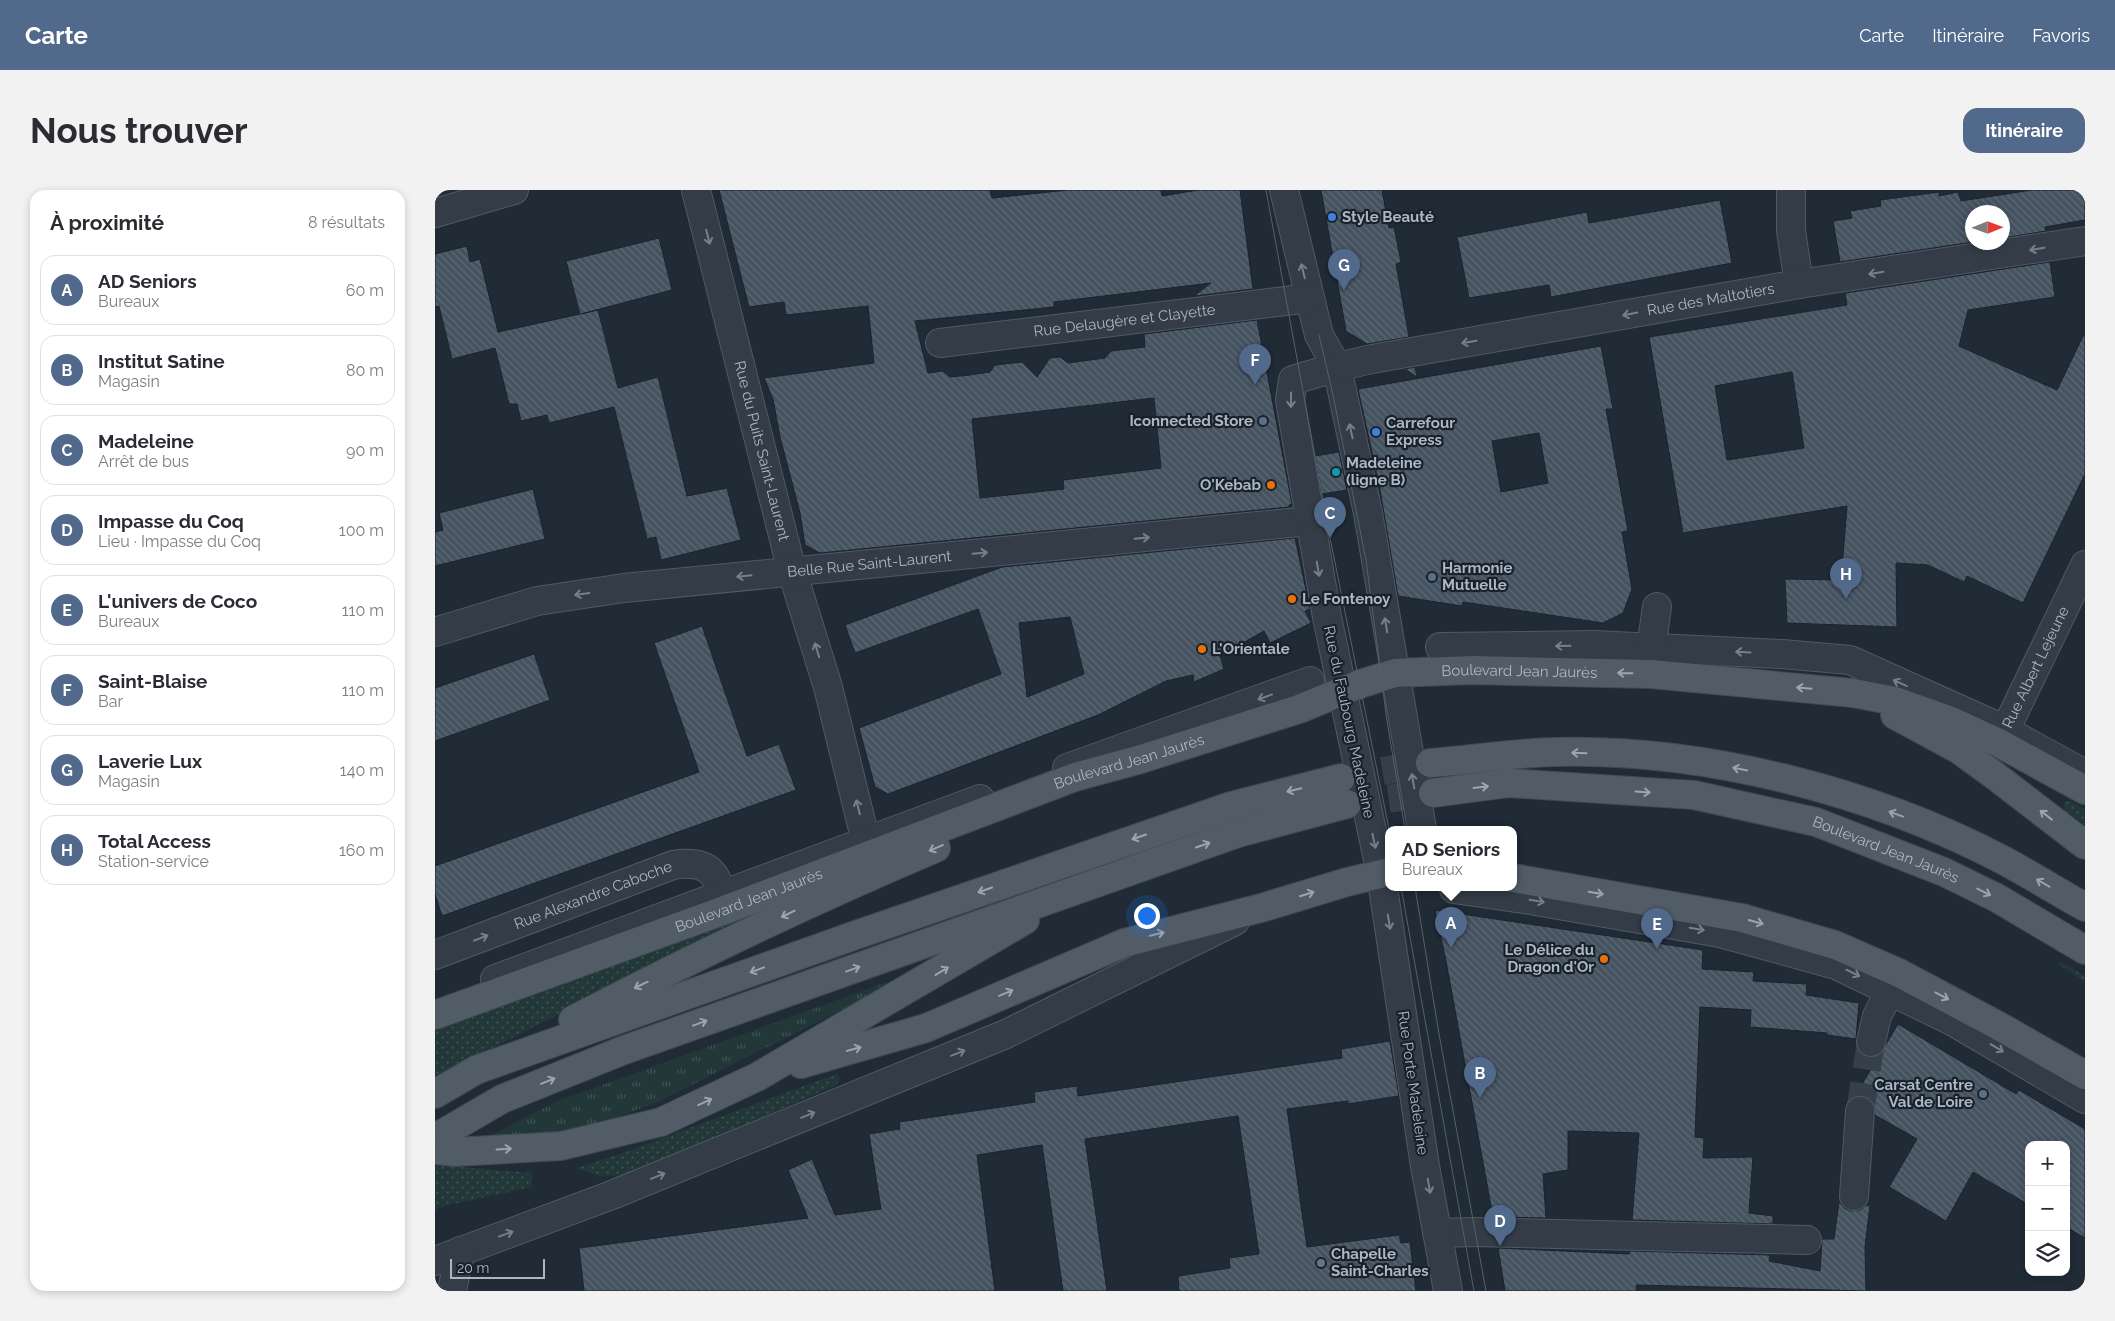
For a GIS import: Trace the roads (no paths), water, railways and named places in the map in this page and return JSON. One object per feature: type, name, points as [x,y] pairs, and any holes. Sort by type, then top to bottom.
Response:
[{"type":"main road","name":"Boulevard Jean Jaurès","points":[[435,1015],[868,847],[1075,777],[1141,759],[1299,709],[1342,691],[1395,674],[1651,661],[1853,693],[1895,701],[2002,737],[2085,790]]},
{"type":"main road","name":"Boulevard Jean Jaurès","points":[[1853,693],[1958,749],[1994,774],[2085,845]]},
{"type":"main road","points":[[1430,763],[1555,752],[1648,755],[1786,778],[1852,798],[1938,830],[2002,860],[2085,907]]},
{"type":"main road","points":[[435,1094],[477,1070],[639,986],[853,883],[1029,810],[1141,759]]},
{"type":"main road","name":"Boulevard Jean Jaurès","points":[[1433,793],[1509,783],[1694,795],[1816,822],[1944,872],[1997,898],[2085,950]]},
{"type":"main road","points":[[435,1138],[502,1098],[624,1050],[1238,833],[1344,791],[1231,806],[853,936],[477,1070]]},
{"type":"main road","points":[[757,1077],[926,1028],[1124,943],[1261,908],[1385,873]]},
{"type":"main road","points":[[1517,879],[1742,918],[1835,944],[1894,982],[1997,1025],[2085,1075]]},
{"type":"main road","points":[[435,1150],[455,1152],[561,1146],[661,1122],[757,1077],[900,995],[1075,890]]},
{"type":"street","name":"Rue du Puits Saint-Laurent","points":[[696,190],[792,571],[828,687],[868,847]]},
{"type":"street","points":[[1284,190],[1319,335],[1337,367],[1368,513],[1421,826]]},
{"type":"street","points":[[1791,190],[1791,231],[1799,284]]},
{"type":"street","points":[[435,213],[508,191]]},
{"type":"street","name":"Rue des Maltotiers","points":[[1337,367],[1799,284],[2085,241]]},
{"type":"street","name":"Rue Delaugère et Clayette","points":[[940,343],[1310,298]]},
{"type":"street","name":"Rue du Faubourg Madeleine","points":[[1337,367],[1293,380],[1290,400],[1309,521],[1342,691],[1385,873]]},
{"type":"street","name":"Belle Rue Saint-Laurent","points":[[435,632],[537,601],[624,588],[1309,521]]},
{"type":"street","name":"Rue Albert Lejeune","points":[[2002,737],[2085,565]]},
{"type":"street","points":[[1651,661],[1657,607]]},
{"type":"street","points":[[1440,647],[1594,646],[1651,661],[1782,654],[1850,660],[2002,737],[2085,774]]},
{"type":"street","name":"Boulevard Jean Jaurès","points":[[868,847],[1311,681]]},
{"type":"street","name":"Rue Alexandre Caboche","points":[[435,955],[673,865],[685,863],[703,865],[715,877],[722,903]]},
{"type":"street","name":"Rue Porte Madeleine","points":[[1387,891],[1425,1166],[1448,1291]]},
{"type":"street","points":[[1468,891],[1720,933],[1894,982],[1952,1021],[2085,1099]]},
{"type":"street","name":"Boulevard Jean Jaurès","points":[[435,1002],[722,903]]},
{"type":"street","points":[[435,1261],[621,1191],[1006,1034],[1261,908]]},
{"type":"street","points":[[1871,1042],[1877,1016],[1894,982]]},
{"type":"street","points":[[1854,1196],[1860,1111]]},
{"type":"street","points":[[1437,1234],[1483,1232],[1807,1240]]},
{"type":"street","points":[[452,1291],[460,1251]]},
{"type":"tunnel","points":[[1341,778],[1430,763]]},
{"type":"tunnel","points":[[1347,804],[1433,793]]},
{"type":"tunnel","points":[[1860,1111],[1871,1042]]},
{"type":"tram line","points":[[1266,190],[1330,538],[1388,826]]},
{"type":"tram line","points":[[1319,335],[1366,560],[1387,721],[1404,826]]},
{"type":"tram line","points":[[1402,891],[1474,1291]]},
{"type":"tram line","points":[[1416,891],[1439,1034],[1486,1291]]},
{"type":"place","name":"Style Beauté","points":[[1332,217]]},
{"type":"place","name":"Laverie Lux","points":[[1344,290]]},
{"type":"place","name":"Saint-Blaise","points":[[1255,385]]},
{"type":"place","name":"Iconnected Store","points":[[1263,421]]},
{"type":"place","name":"Carrefour Express","points":[[1376,432]]},
{"type":"place","name":"Madeleine (ligne B)","points":[[1336,472]]},
{"type":"place","name":"O'Kebab","points":[[1271,485]]},
{"type":"place","name":"Madeleine","points":[[1330,538]]},
{"type":"place","name":"Harmonie Mutuelle","points":[[1432,577]]},
{"type":"place","name":"Le Fontenoy","points":[[1292,599]]},
{"type":"place","name":"Total Access","points":[[1846,599]]},
{"type":"place","name":"L'Orientale","points":[[1202,649]]},
{"type":"place","name":"AD Seniors","points":[[1451,948]]},
{"type":"place","name":"L'univers de Coco","points":[[1657,949]]},
{"type":"place","name":"Le Délice du Dragon d'Or","points":[[1604,959]]},
{"type":"place","name":"Carsat Centre Val de Loire","points":[[1983,1094]]},
{"type":"place","name":"Institut Satine","points":[[1480,1098]]},
{"type":"place","name":"Impasse du Coq","points":[[1500,1246]]},
{"type":"place","name":"Chapelle Saint-Charles","points":[[1321,1263]]}]
